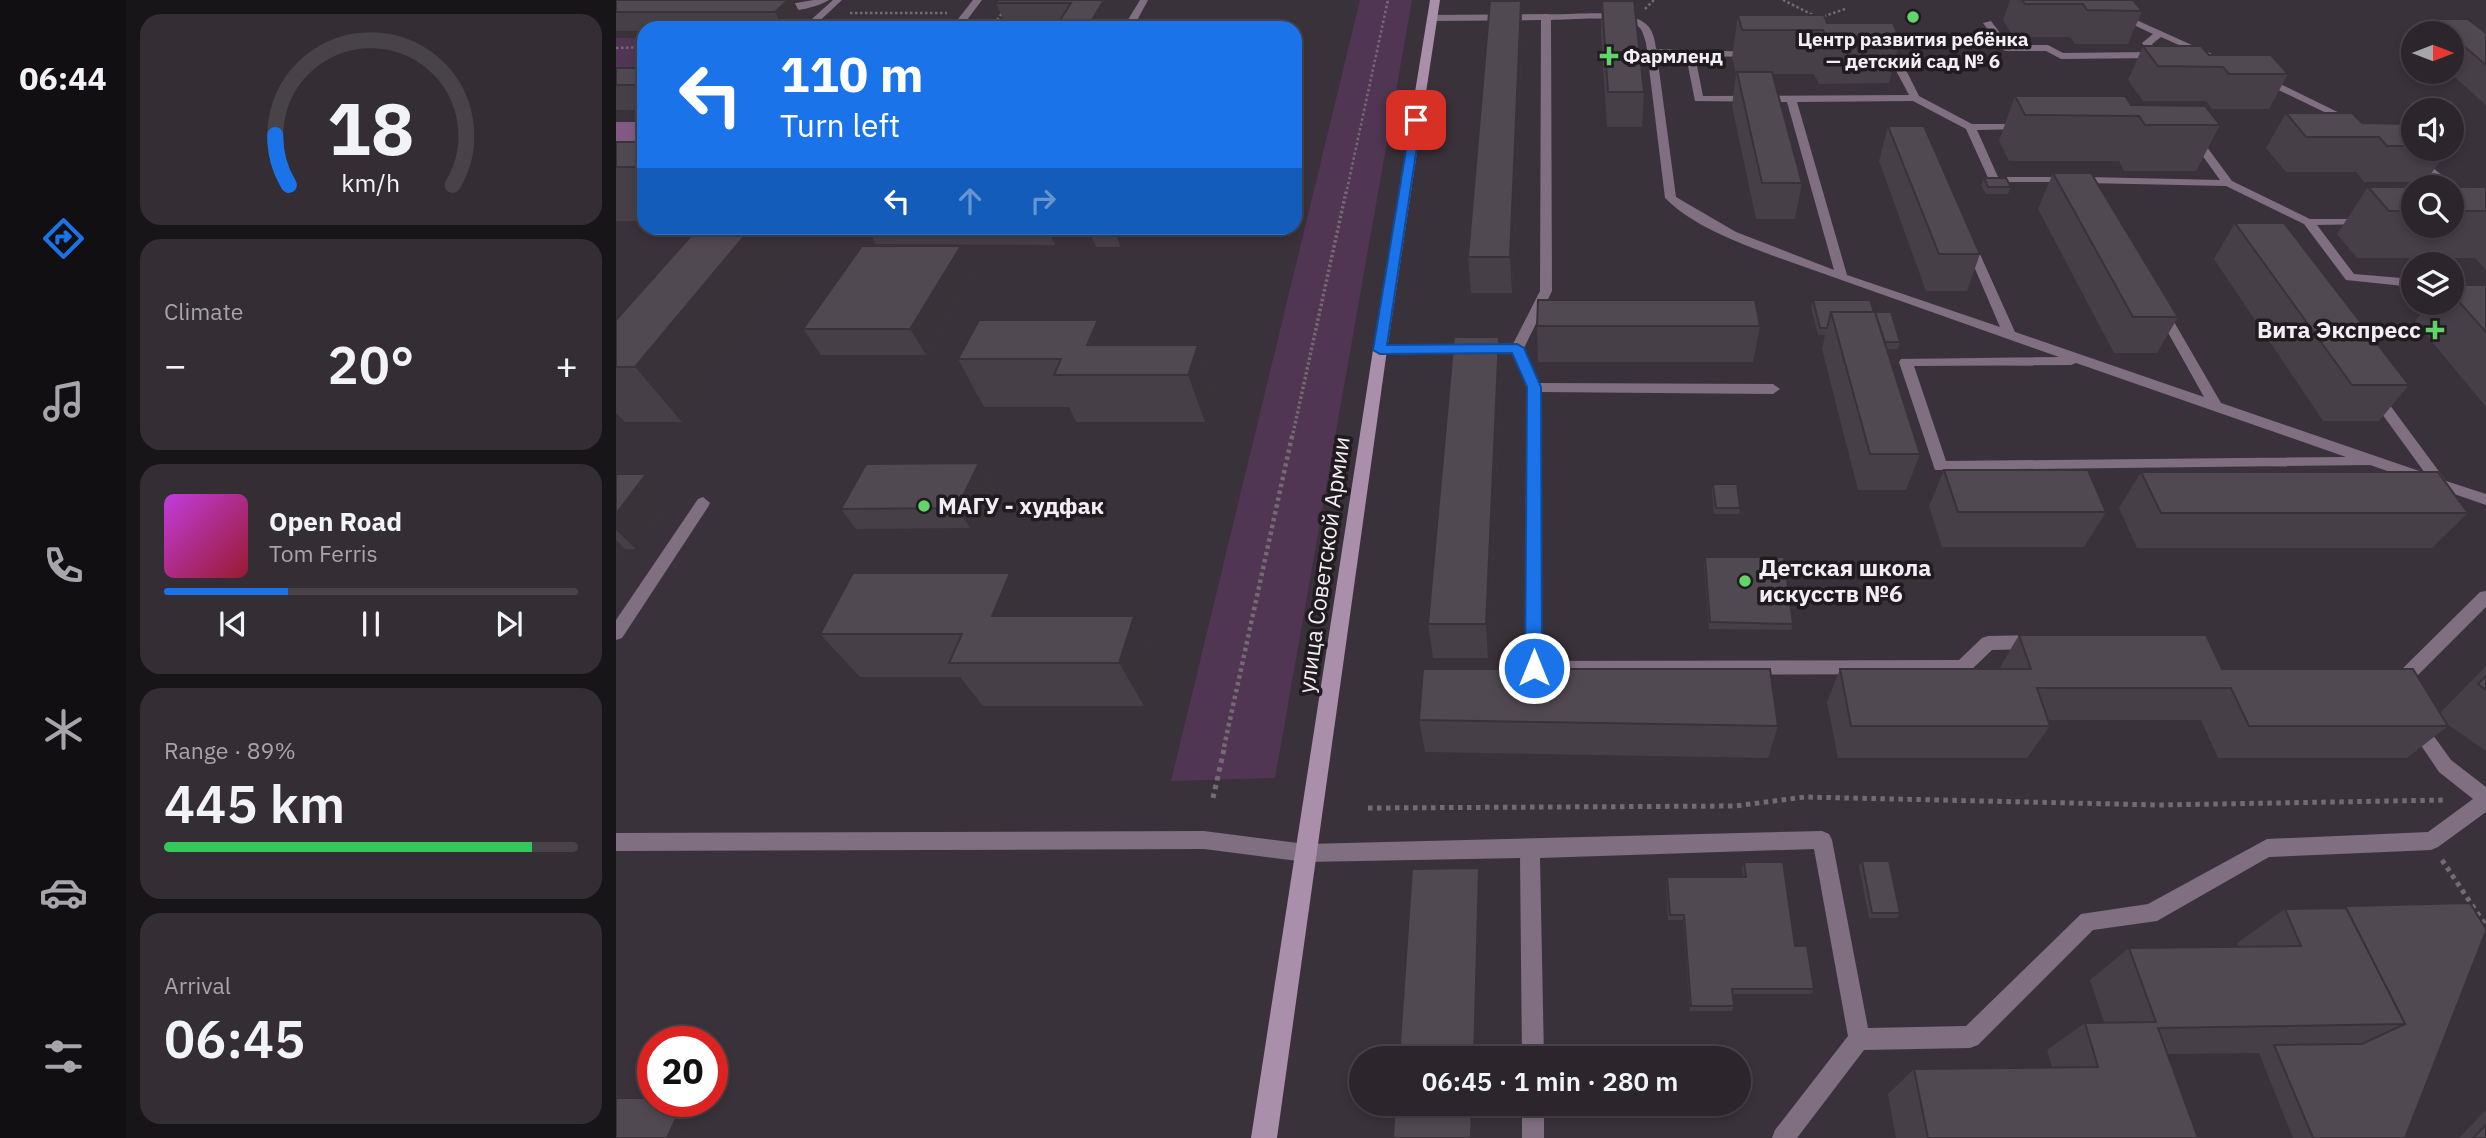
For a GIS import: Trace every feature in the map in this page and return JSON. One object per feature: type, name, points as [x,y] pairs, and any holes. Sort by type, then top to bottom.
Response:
[{"type":"main road","name":"улица Советской Армии","points":[[1264,1138],[1380,350],[1435,0]]},
{"type":"lane","points":[[767,7],[795,7],[825,0]]},
{"type":"lane","points":[[814,21],[838,0]]},
{"type":"lane","points":[[962,21],[978,0]]},
{"type":"lane","points":[[1132,21],[1144,0]]},
{"type":"lane","points":[[2085,0],[2242,70]]},
{"type":"lane","points":[[1517,348],[1546,291],[1546,17]]},
{"type":"lane","points":[[1432,18],[1629,19],[1644,26],[1650,34],[1671,198],[1703,222],[1737,239],[1842,277],[2486,500]]},
{"type":"lane","points":[[1988,23],[2006,48],[2048,48],[2061,56],[2157,55],[2147,43],[2160,33]]},
{"type":"lane","points":[[1652,52],[1761,54]]},
{"type":"lane","points":[[1690,54],[1699,99],[1915,98],[1970,128],[2034,126]]},
{"type":"lane","points":[[1857,58],[1897,62],[1915,98]]},
{"type":"lane","points":[[2254,75],[2360,125]]},
{"type":"lane","points":[[1791,99],[1842,277]]},
{"type":"lane","points":[[2184,123],[2228,183]]},
{"type":"lane","points":[[1970,128],[1994,180],[2228,183],[2308,222],[2350,277],[2401,282]]},
{"type":"lane","points":[[2418,161],[2436,175]]},
{"type":"lane","points":[[2087,180],[2094,192]]},
{"type":"lane","points":[[2308,222],[2374,221]]},
{"type":"lane","points":[[1965,232],[2009,334]]},
{"type":"lane","points":[[2464,292],[2486,316]]},
{"type":"lane","points":[[2155,299],[2216,406]]},
{"type":"lane","points":[[1380,350],[1517,348]]},
{"type":"lane","points":[[1517,348],[1534,387],[1534,668],[1963,667],[1988,643],[2057,642]]},
{"type":"lane","points":[[2084,360],[1906,362],[1940,466],[2377,462]]},
{"type":"lane","points":[[1534,387],[1773,389]]},
{"type":"lane","points":[[2369,387],[2441,484]]},
{"type":"lane","points":[[616,633],[703,503]]},
{"type":"lane","points":[[1859,1039],[1970,1037],[2088,921],[2150,914],[2267,848],[2431,841],[2486,799],[2445,766],[2394,697],[2486,597]]},
{"type":"lane","points":[[616,842],[1204,840],[1306,853],[1822,840],[1859,1039],[1783,1138]]},
{"type":"lane","points":[[1530,849],[1532,1046]]},
{"type":"lane","points":[[1533,1116],[1534,1138]]},
{"type":"path","points":[[1213,798],[1388,0]]},
{"type":"path","points":[[1783,0],[1830,24]]},
{"type":"path","points":[[996,21],[1005,9]]},
{"type":"path","points":[[1806,23],[1845,9]]},
{"type":"path","points":[[823,13],[968,13]]},
{"type":"path","points":[[616,48],[637,47]]},
{"type":"path","points":[[1368,808],[1735,806],[1805,797],[2160,805],[2460,800]]},
{"type":"path","points":[[2431,841],[2486,926]]},
{"type":"shaded area","points":[[1360,0],[1412,0],[1275,778],[1171,781]]},
{"type":"shaded area","points":[[616,38],[637,38],[637,75],[616,75]]},
{"type":"shaded area","points":[[616,122],[637,122],[637,151],[616,151]]},
{"type":"building","points":[[616,0],[788,0],[775,12],[616,12]]},
{"type":"building","points":[[998,0],[1104,0],[1091,21],[1059,21],[1071,3],[996,3]]},
{"type":"building","points":[[2022,0],[2133,0],[2142,11],[2087,10],[2083,4],[2025,4]]},
{"type":"building","points":[[1490,1],[1521,1],[1510,257],[1468,257]]},
{"type":"building","points":[[1602,1],[1634,1],[1644,92],[1608,92]]},
{"type":"building","points":[[1738,15],[1824,15],[1827,23],[1893,23],[1900,39],[1828,40],[1823,30],[1742,30]]},
{"type":"building","points":[[2431,19],[2468,19],[2486,33],[2486,65],[2464,46],[2464,21]]},
{"type":"building","points":[[817,20],[856,20],[855,21]]},
{"type":"building","points":[[2143,46],[2201,46],[2209,55],[2271,55],[2288,74],[2229,74],[2223,67],[2158,66]]},
{"type":"building","points":[[616,68],[637,68],[637,85],[616,85]]},
{"type":"building","points":[[1737,72],[1772,72],[1802,183],[1762,183]]},
{"type":"building","points":[[2015,96],[2125,96],[2131,105],[2205,106],[2220,125],[2145,125],[2139,116],[2025,115]]},
{"type":"building","points":[[2286,113],[2352,113],[2362,123],[2401,124],[2401,146],[2387,146],[2379,137],[2306,137]]},
{"type":"building","points":[[1888,126],[1924,126],[1980,254],[1939,254]]},
{"type":"building","points":[[616,142],[637,142],[637,167],[616,167]]},
{"type":"building","points":[[2053,173],[2091,173],[2178,317],[2133,317]]},
{"type":"building","points":[[1984,178],[2006,178],[2011,187],[1988,187]]},
{"type":"building","points":[[2368,187],[2401,187],[2401,211],[2389,211]]},
{"type":"building","points":[[2464,187],[2486,187],[2486,211],[2464,211]]},
{"type":"building","points":[[2235,223],[2284,223],[2409,385],[2352,385]]},
{"type":"building","points":[[692,235],[745,235],[635,367],[616,367],[616,320]]},
{"type":"building","points":[[862,246],[961,246],[910,329],[803,329]]},
{"type":"building","points":[[2464,285],[2486,285],[2486,332],[2464,307]]},
{"type":"building","points":[[1538,300],[1755,300],[1760,326],[1537,326]]},
{"type":"building","points":[[1813,300],[1870,300],[1874,312],[1831,312],[1827,328],[1820,328]]},
{"type":"building","points":[[1831,312],[1875,312],[1920,454],[1870,454]]},
{"type":"building","points":[[1875,312],[1891,312],[1900,342],[1885,342]]},
{"type":"building","points":[[979,320],[1098,320],[1087,345],[1198,345],[1188,375],[1054,375],[1061,359],[958,359]]},
{"type":"building","points":[[1454,337],[1499,337],[1486,624],[1428,624]]},
{"type":"building","points":[[979,463],[957,508],[841,509],[866,464]]},
{"type":"building","points":[[1944,470],[2088,470],[2106,512],[1958,512]]},
{"type":"building","points":[[2141,472],[2438,472],[2468,513],[2161,513]]},
{"type":"building","points":[[616,474],[646,474],[616,514]]},
{"type":"building","points":[[1713,484],[1737,484],[1740,508],[1716,508]]},
{"type":"building","name":"Детская школа искусств №6","points":[[1705,557],[1784,557],[1793,624],[1710,622]]},
{"type":"building","points":[[853,573],[1010,573],[992,616],[1134,616],[1119,663],[949,663],[962,634],[820,634]]},
{"type":"building","points":[[2019,635],[2206,635],[2222,669],[2413,669],[2448,726],[2249,726],[2231,688],[2037,688],[2050,726],[1851,726],[1840,669],[2031,669]]},
{"type":"building","points":[[1423,669],[1770,669],[1778,726],[1419,720]]},
{"type":"building","points":[[2486,676],[2486,690],[2478,684]]},
{"type":"building","points":[[1862,861],[1889,861],[1900,913],[1872,913]]},
{"type":"building","points":[[1744,862],[1783,862],[1795,946],[1807,946],[1814,989],[1732,989],[1734,1006],[1691,1006],[1684,915],[1670,915],[1667,877],[1746,877]]},
{"type":"building","points":[[1479,868],[1474,1046],[1400,1046],[1412,869]]},
{"type":"building","points":[[2470,903],[2486,931],[2405,1138],[2313,1138],[2274,1045],[2362,1044],[2405,1024],[2346,908],[2307,909]]},
{"type":"building","points":[[2346,908],[2405,1024],[2158,1028],[2198,1138],[1928,1138],[1914,1069],[2098,1067],[2085,1023],[2156,1022],[2129,948],[2301,946],[2285,909]]},
{"type":"building","points":[[616,1098],[637,1098],[637,1117],[677,1117],[667,1138],[616,1138]]},
{"type":"building","points":[[1394,1116],[1472,1116],[1471,1138],[1393,1138]]},
{"type":"building","points":[[2486,1125],[2486,1138],[2473,1138]]},
{"type":"place","name":"Центр развития ребёнка — детский сад № 6","points":[[1913,17]]},
{"type":"place","name":"Фармленд","points":[[1609,56]]},
{"type":"place","name":"Вита Экспресс","points":[[2435,330]]},
{"type":"place","name":"МАГУ - худфак","points":[[924,506]]},
{"type":"place","name":"Детская школа искусств №6","points":[[1745,581]]},
{"type":"route","points":[[1416,120],[1380,350],[1517,348],[1534,387],[1534,668]]}]
